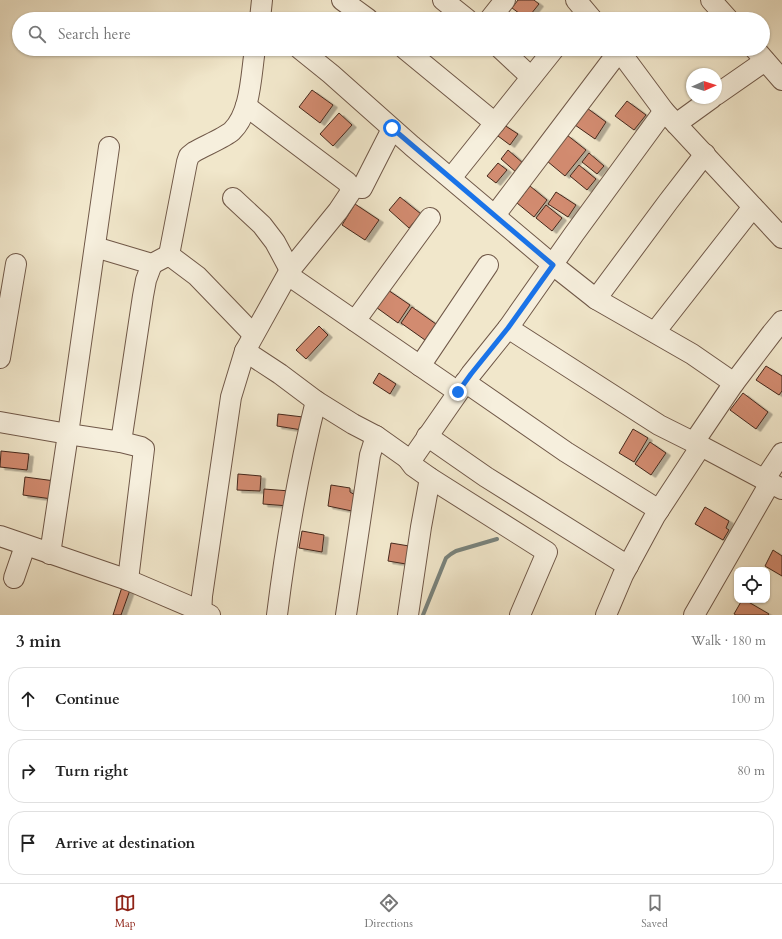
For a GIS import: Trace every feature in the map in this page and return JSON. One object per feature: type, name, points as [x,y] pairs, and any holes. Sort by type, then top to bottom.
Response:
[{"type":"street","points":[[342,0],[358,12]]},
{"type":"street","points":[[443,0],[458,12]]},
{"type":"street","points":[[496,12],[505,0]]},
{"type":"street","points":[[169,255],[189,156],[231,132],[240,122],[246,106],[254,56]]},
{"type":"street","points":[[309,56],[553,265],[596,299],[692,354],[734,382]]},
{"type":"street","points":[[414,56],[495,123]]},
{"type":"street","points":[[508,56],[531,77]]},
{"type":"street","points":[[451,178],[548,56]]},
{"type":"street","points":[[495,215],[614,56]]},
{"type":"street","points":[[624,56],[670,117],[782,238]]},
{"type":"street","points":[[722,91],[771,62]]},
{"type":"street","points":[[407,458],[414,456],[461,387],[508,328],[574,234],[670,117],[699,104]]},
{"type":"street","points":[[204,614],[202,596],[231,397],[249,342],[289,273],[338,211],[350,193],[350,187],[347,182],[246,106]]},
{"type":"street","points":[[350,187],[362,188],[392,128]]},
{"type":"street","points":[[50,554],[109,147]]},
{"type":"street","points":[[596,299],[705,154]]},
{"type":"street","points":[[233,198],[262,225],[275,242],[289,273],[355,322],[420,366],[461,387],[659,510]]},
{"type":"street","points":[[655,332],[753,207]]},
{"type":"street","points":[[355,322],[430,218]]},
{"type":"street","points":[[95,247],[152,264]]},
{"type":"street","points":[[121,442],[146,280],[152,264],[169,255]]},
{"type":"street","points":[[169,255],[197,276],[249,342],[280,374],[316,401],[353,424],[376,436],[407,458],[413,466],[430,478],[547,552],[520,615]]},
{"type":"street","points":[[0,358],[16,264]]},
{"type":"street","points":[[420,366],[488,266]]},
{"type":"street","points":[[606,615],[628,566],[734,382],[782,321]]},
{"type":"street","points":[[508,328],[652,421],[772,484]]},
{"type":"street","points":[[277,615],[292,510],[302,456],[316,401]]},
{"type":"street","points":[[0,422],[121,442],[144,449],[128,580]]},
{"type":"street","points":[[346,615],[370,455],[376,436]]},
{"type":"street","points":[[427,436],[500,485],[628,566]]},
{"type":"street","points":[[694,615],[772,484],[782,453]]},
{"type":"street","points":[[408,615],[421,526],[430,478]]},
{"type":"street","points":[[0,536],[25,546],[128,580],[204,614]]},
{"type":"street","points":[[14,578],[25,546]]},
{"type":"building","points":[[518,0],[534,0],[539,4],[533,12],[517,12],[512,8]]},
{"type":"building","points":[[312,90],[333,105],[320,123],[299,107]]},
{"type":"building","points":[[627,101],[646,115],[634,130],[615,116]]},
{"type":"building","points":[[587,108],[606,122],[595,139],[575,125]]},
{"type":"building","points":[[339,113],[352,125],[333,146],[320,134]]},
{"type":"building","points":[[501,123],[518,134],[510,145],[494,133]]},
{"type":"building","points":[[567,135],[586,150],[565,176],[547,161]]},
{"type":"building","points":[[508,150],[524,164],[517,173],[501,159]]},
{"type":"building","points":[[589,153],[604,166],[597,174],[582,162]]},
{"type":"building","points":[[498,163],[507,170],[496,183],[487,176]]},
{"type":"building","points":[[579,165],[596,179],[587,190],[570,176]]},
{"type":"building","points":[[530,186],[547,200],[534,217],[517,203]]},
{"type":"building","points":[[556,192],[576,205],[568,217],[548,204]]},
{"type":"building","points":[[400,197],[421,214],[409,228],[389,210]]},
{"type":"building","points":[[355,204],[379,220],[365,240],[342,225]]},
{"type":"building","points":[[546,205],[562,218],[552,231],[536,218]]},
{"type":"building","points":[[385,288],[410,305],[398,323],[373,305]]},
{"type":"building","points":[[412,307],[436,324],[425,340],[401,323]]},
{"type":"building","points":[[319,326],[328,335],[306,359],[296,350]]},
{"type":"building","points":[[766,366],[782,376],[782,391],[779,395],[756,380]]},
{"type":"building","points":[[379,373],[396,384],[390,394],[373,383]]},
{"type":"building","points":[[743,393],[768,412],[756,429],[730,410]]},
{"type":"building","points":[[278,414],[303,417],[302,430],[277,426]]},
{"type":"building","points":[[633,429],[648,438],[634,462],[619,453]]},
{"type":"building","points":[[650,442],[666,453],[651,475],[635,464]]},
{"type":"building","points":[[1,451],[29,454],[27,470],[0,467]]},
{"type":"building","points":[[238,474],[261,476],[260,491],[237,490]]},
{"type":"building","points":[[25,477],[55,481],[52,499],[23,495]]},
{"type":"building","points":[[331,485],[350,488],[350,492],[355,495],[352,511],[328,506]]},
{"type":"building","points":[[264,489],[290,491],[289,506],[263,504]]},
{"type":"building","points":[[705,507],[729,521],[726,528],[729,530],[723,540],[695,524]]},
{"type":"building","points":[[302,531],[324,535],[322,552],[299,548]]},
{"type":"building","points":[[391,543],[415,547],[412,565],[388,561]]},
{"type":"building","points":[[773,550],[782,556],[782,576],[770,569],[770,567],[765,566]]},
{"type":"building","points":[[122,587],[130,590],[121,615],[113,615]]},
{"type":"building","points":[[740,603],[750,603],[769,614],[736,615],[734,614]]},
{"type":"waterway","points":[[423,615],[446,558],[456,551],[497,539]]},
{"type":"route","points":[[392,128],[553,265],[508,328],[458,392]]}]
